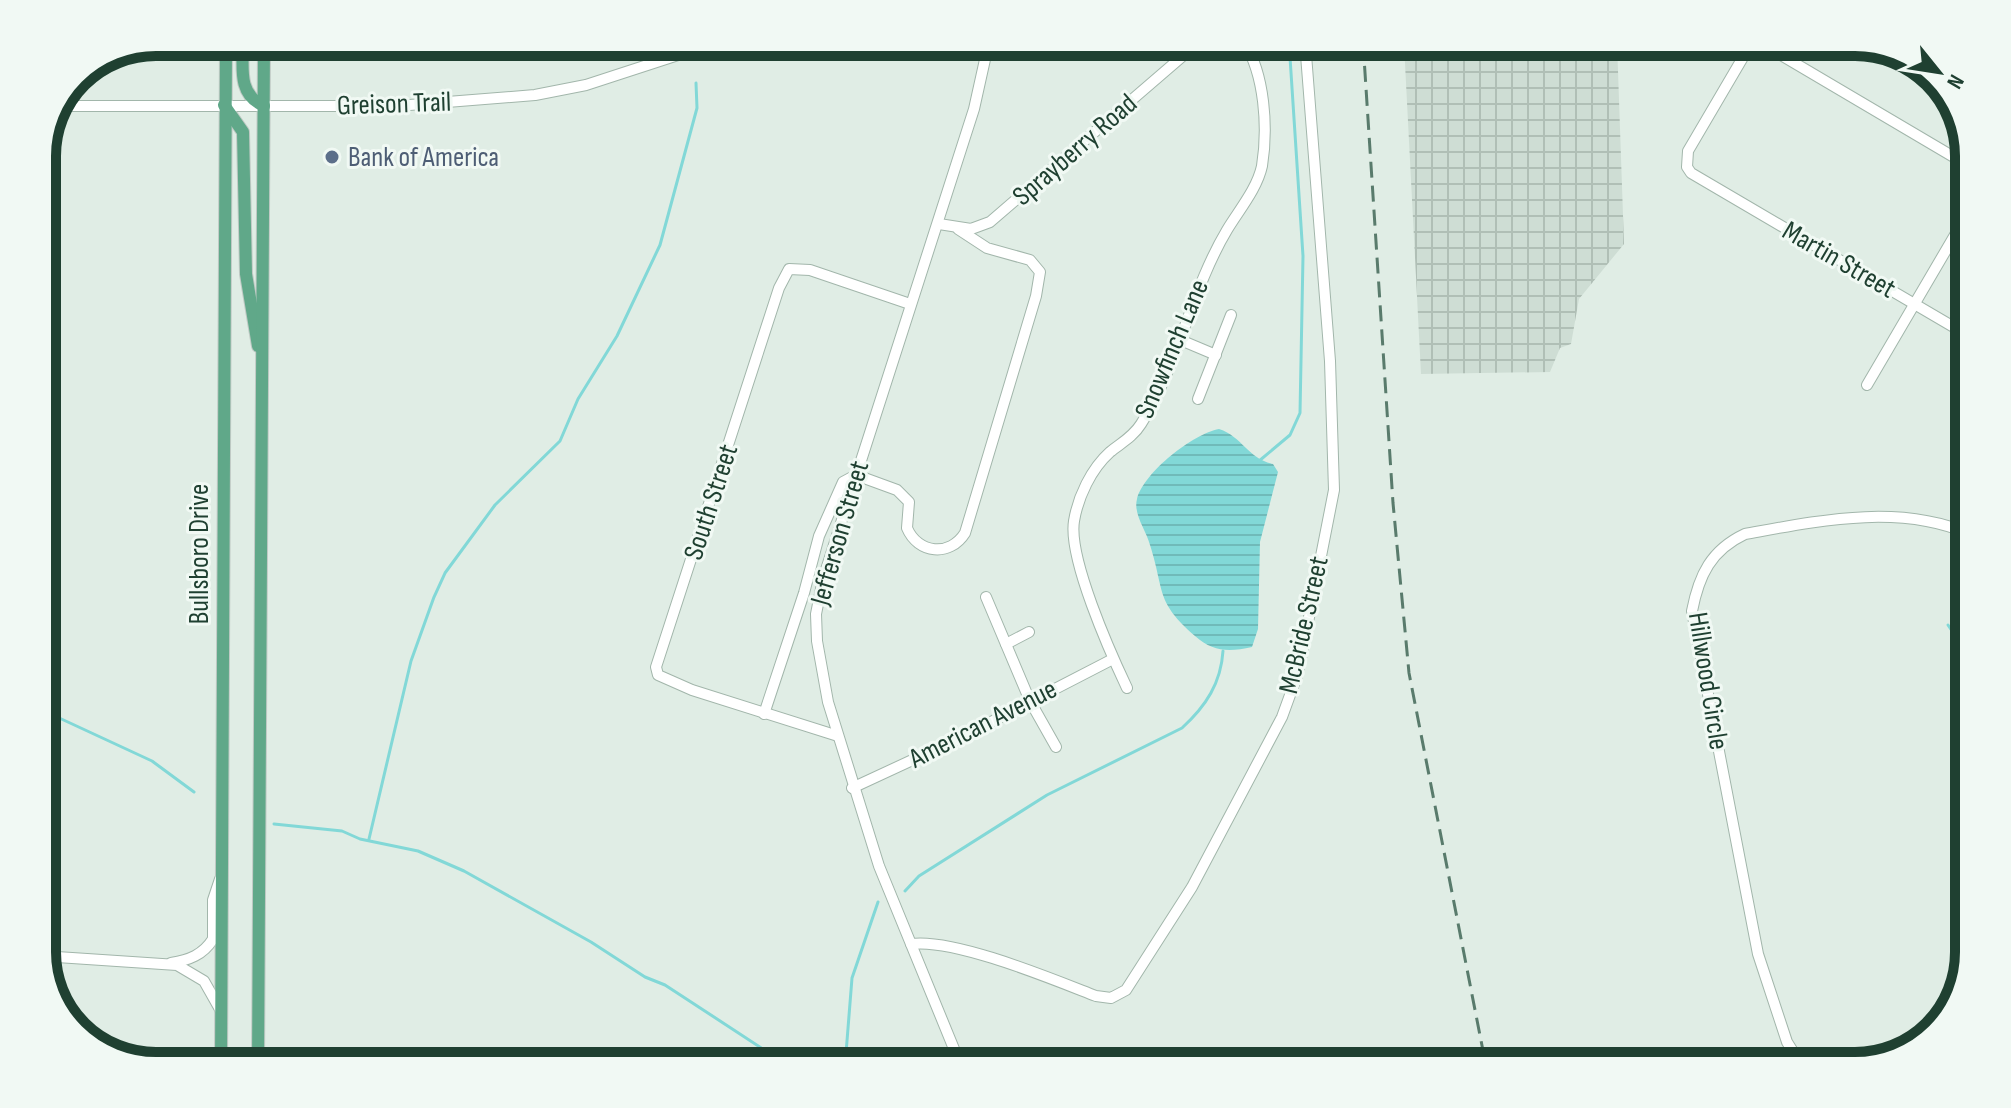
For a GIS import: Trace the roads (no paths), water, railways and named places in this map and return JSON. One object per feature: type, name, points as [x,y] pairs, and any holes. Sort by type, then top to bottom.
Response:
[{"type":"main road","name":"Bullsboro Drive","points":[[221,1052],[226,56]]},
{"type":"main road","points":[[243,56],[244,85],[252,99],[264,106]]},
{"type":"main road","points":[[258,1052],[264,56]]},
{"type":"main road","points":[[224,105],[243,132],[246,274],[264,372]]},
{"type":"main road","points":[[221,1010],[228,1052]]},
{"type":"street","name":"Greison Trail","points":[[70,106],[397,106],[535,95],[615,77],[677,56]]},
{"type":"street","name":"Jefferson Street","points":[[955,1052],[852,788],[822,679],[816,614],[823,579],[974,109],[986,56]]},
{"type":"street","name":"Sprayberry Road","points":[[958,229],[974,229],[990,222],[1183,56]]},
{"type":"street","name":"Snowfinch Lane","points":[[1127,688],[1113,659],[1079,562],[1073,540],[1074,522],[1081,496],[1101,461],[1141,425],[1214,252],[1257,181],[1261,167],[1260,87],[1252,56]]},
{"type":"street","name":"McBride Street","points":[[911,944],[924,942],[955,950],[1096,996],[1111,998],[1126,990],[1192,887],[1282,717],[1298,673],[1334,490],[1330,361],[1306,56]]},
{"type":"street","name":"Martin Street","points":[[1744,56],[1688,151],[1691,173],[1955,328]]},
{"type":"street","points":[[1783,56],[1955,158]]},
{"type":"street","points":[[764,714],[804,593],[819,536],[843,482],[856,475],[907,497],[910,509],[907,528],[917,542],[939,550],[950,548],[965,533],[1036,296],[1040,272],[1036,265],[987,248],[958,229],[939,224]]},
{"type":"street","points":[[1867,385],[1955,234]]},
{"type":"street","name":"South Street","points":[[838,736],[665,680],[658,675],[656,667],[779,288],[789,269],[810,270],[910,304]]},
{"type":"street","points":[[1198,399],[1231,315]]},
{"type":"street","points":[[1178,339],[1216,355]]},
{"type":"street","name":"Hillwood Circle","points":[[1793,1052],[1787,1042],[1758,954],[1692,611],[1697,586],[1710,560],[1728,542],[1745,534],[1879,517],[1913,518],[1955,528]]},
{"type":"street","points":[[986,597],[1030,701],[1056,747]]},
{"type":"street","points":[[1006,644],[1029,632]]},
{"type":"street","name":"American Avenue","points":[[852,788],[1113,659]]},
{"type":"street","points":[[157,964],[191,959],[210,945],[213,939],[213,900],[222,876]]},
{"type":"street","points":[[56,957],[177,965],[204,981],[221,1010]]},
{"type":"water","points":[[1219,429],[1234,437],[1257,457],[1273,464],[1278,472],[1260,542],[1258,629],[1252,647],[1236,650],[1208,645],[1173,614],[1163,595],[1136,505],[1141,488],[1159,466],[1183,446]]},
{"type":"waterway","points":[[1259,461],[1290,435],[1300,413],[1303,256],[1290,56]]},
{"type":"waterway","points":[[369,839],[411,661],[434,597],[445,573],[495,505],[560,441],[578,399],[617,336],[660,245],[697,108],[696,83]]},
{"type":"waterway","points":[[1948,625],[1955,635]]},
{"type":"waterway","points":[[905,891],[919,876],[1047,795],[1182,728],[1211,693],[1223,651]]},
{"type":"waterway","points":[[56,716],[152,761],[194,792]]},
{"type":"waterway","points":[[274,824],[342,831],[360,839],[418,851],[464,871],[591,942],[645,977],[665,985],[768,1052]]},
{"type":"waterway","points":[[846,1052],[852,978],[878,902]]},
{"type":"railway","points":[[1364,56],[1393,503],[1409,673],[1483,1052]]},
{"type":"place","name":"Bank of America","points":[[332,157]]}]
